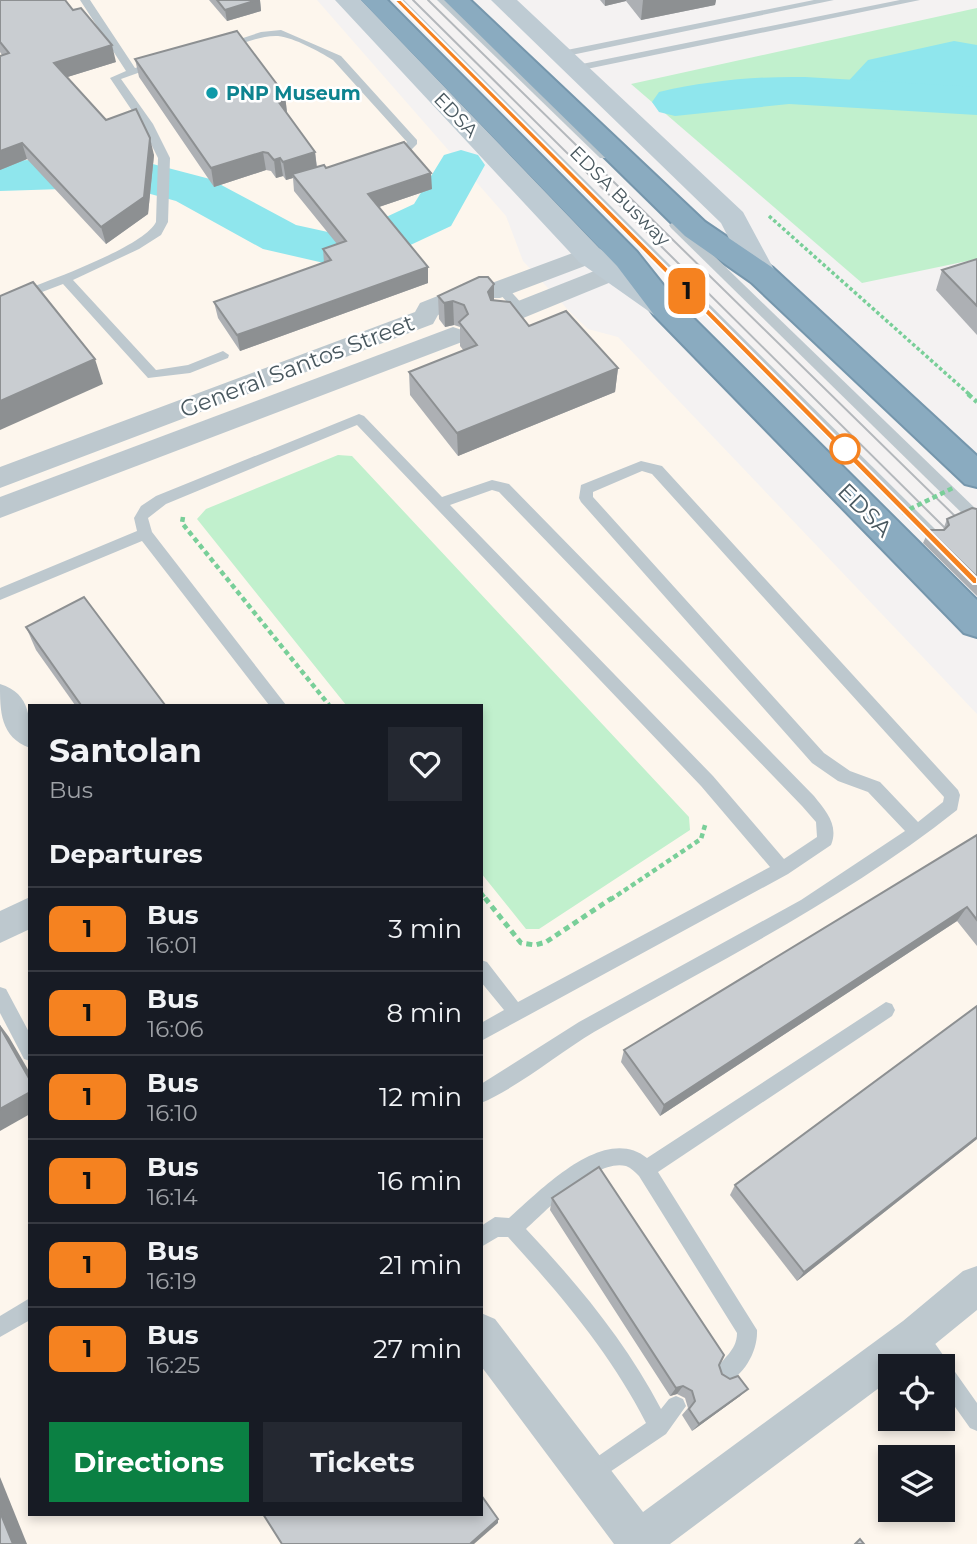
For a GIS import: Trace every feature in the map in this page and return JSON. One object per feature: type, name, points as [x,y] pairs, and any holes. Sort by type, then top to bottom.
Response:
[{"type":"highway","points":[[456,0],[689,231],[762,275],[965,481]]},
{"type":"highway","name":"EDSA","points":[[358,2],[618,259]]},
{"type":"highway","name":"EDSA","points":[[665,307],[977,623]]},
{"type":"main road","points":[[503,0],[733,218],[762,275]]},
{"type":"main road","name":"EDSA","points":[[358,2],[665,307]]},
{"type":"street","name":"General Santos Street","points":[[0,478],[429,316],[429,309],[477,290],[492,292],[618,259]]},
{"type":"street","points":[[511,313],[618,259]]},
{"type":"street","name":"General Santos Street","points":[[0,508],[453,336]]},
{"type":"street","points":[[356,344],[374,366]]},
{"type":"street","points":[[154,420],[171,443]]},
{"type":"street","points":[[0,696],[28,732]]},
{"type":"street","points":[[0,928],[28,913]]},
{"type":"street","points":[[483,1336],[638,1543],[928,1351],[977,1285]]},
{"type":"lane","points":[[85,0],[132,71]]},
{"type":"lane","name":"EDSA Busway","points":[[398,0],[618,259],[933,537]]},
{"type":"lane","name":"EDSA Busway","points":[[442,0],[689,231],[975,517]]},
{"type":"lane","points":[[570,61],[829,0]]},
{"type":"lane","points":[[570,61],[915,0]]},
{"type":"lane","points":[[212,49],[265,34],[281,33],[337,58],[413,142],[404,151],[379,158]]},
{"type":"lane","points":[[0,304],[65,279],[156,232],[162,222],[164,158],[147,124],[116,82],[118,75],[172,60]]},
{"type":"lane","points":[[65,279],[153,375],[190,369],[223,355]]},
{"type":"lane","points":[[492,292],[511,313]]},
{"type":"lane","points":[[277,704],[145,534],[141,518],[152,505],[359,419],[708,781],[782,869]]},
{"type":"lane","points":[[483,1093],[585,1028],[807,905],[917,832],[951,805],[952,795],[657,470],[641,466],[586,489],[586,498],[818,758],[844,776],[874,787],[917,832]]},
{"type":"lane","points":[[440,502],[492,485],[503,488],[824,820],[825,840],[782,869],[483,1032]]},
{"type":"lane","points":[[0,594],[145,534]]},
{"type":"lane","points":[[483,971],[516,1012]]},
{"type":"lane","points":[[0,995],[28,1049]]},
{"type":"lane","points":[[646,1169],[886,1010]]},
{"type":"lane","points":[[483,1236],[495,1227],[512,1228],[578,1174],[602,1158],[625,1154],[646,1169],[747,1329],[749,1343],[724,1374]]},
{"type":"lane","points":[[512,1228],[558,1278],[627,1373],[659,1427]]},
{"type":"lane","points":[[0,1326],[28,1309]]},
{"type":"lane","points":[[955,1389],[977,1421]]},
{"type":"lane","points":[[588,1475],[659,1427],[676,1406]]},
{"type":"path","points":[[902,513],[965,481]]},
{"type":"path","points":[[183,514],[182,523],[328,704]]},
{"type":"path","points":[[483,896],[521,943],[535,945],[547,942],[701,839],[707,826],[702,812]]},
{"type":"shaded area","points":[[0,0],[317,0],[506,216],[523,261],[571,313],[588,329],[618,337],[977,714],[977,1544],[0,1544]]},
{"type":"green space","points":[[977,8],[977,259],[862,283],[631,84]]},
{"type":"green space","points":[[338,455],[352,456],[689,817],[690,830],[539,929],[526,929],[483,875],[483,704],[345,704],[197,519],[206,509]]},
{"type":"water","points":[[954,41],[977,45],[977,98],[889,98],[855,93],[842,88],[868,60]]},
{"type":"building","points":[[0,0],[65,0],[73,10],[81,8],[112,45],[54,63],[106,120],[136,109],[150,138],[144,197],[101,227],[22,143],[0,151],[0,56],[9,53],[0,42]]},
{"type":"building","points":[[217,0],[257,0],[225,10]]},
{"type":"building","points":[[237,31],[285,95],[275,97],[315,152],[283,162],[280,158],[274,160],[268,153],[263,152],[211,168],[135,59]]},
{"type":"building","points":[[404,142],[431,173],[368,194],[428,267],[237,335],[214,302],[331,260],[323,249],[346,241],[292,174],[324,165],[326,168]]},
{"type":"building","points":[[977,259],[977,306],[942,270]]},
{"type":"building","points":[[479,277],[488,277],[494,284],[488,292],[491,300],[510,302],[529,326],[566,311],[618,368],[457,433],[409,372],[477,345],[459,322],[468,314],[464,305],[453,301],[444,303],[438,296]]},
{"type":"building","points":[[33,282],[95,359],[0,401],[0,296]]},
{"type":"building","points":[[972,508],[977,509],[977,577],[929,530],[944,530],[949,525],[947,519]]},
{"type":"building","points":[[84,597],[164,704],[80,704],[26,627]]},
{"type":"building","points":[[977,835],[977,920],[967,907],[664,1105],[624,1050]]},
{"type":"building","points":[[977,1006],[977,1137],[804,1272],[735,1185]]},
{"type":"building","points":[[0,1027],[28,1076],[28,1093],[0,1109]]},
{"type":"building","points":[[599,1167],[724,1355],[719,1365],[722,1374],[730,1379],[738,1376],[748,1389],[699,1424],[689,1409],[695,1401],[692,1391],[683,1386],[676,1388],[552,1198]]},
{"type":"building","points":[[483,1498],[498,1519],[470,1544],[282,1544],[264,1516],[483,1516]]},
{"type":"building","points":[[0,1512],[13,1544],[0,1544]]},
{"type":"waterway","points":[[675,102],[773,91],[977,101]]},
{"type":"waterway","points":[[0,176],[126,172],[193,190],[281,238],[337,250],[386,237],[433,215],[461,165]]},
{"type":"tram line","points":[[413,0],[947,530]]},
{"type":"tram line","points":[[428,0],[962,523]]},
{"type":"bus line","name":"1","points":[[398,0],[977,581]]},
{"type":"place","name":"PNP Museum","points":[[212,93]]}]
